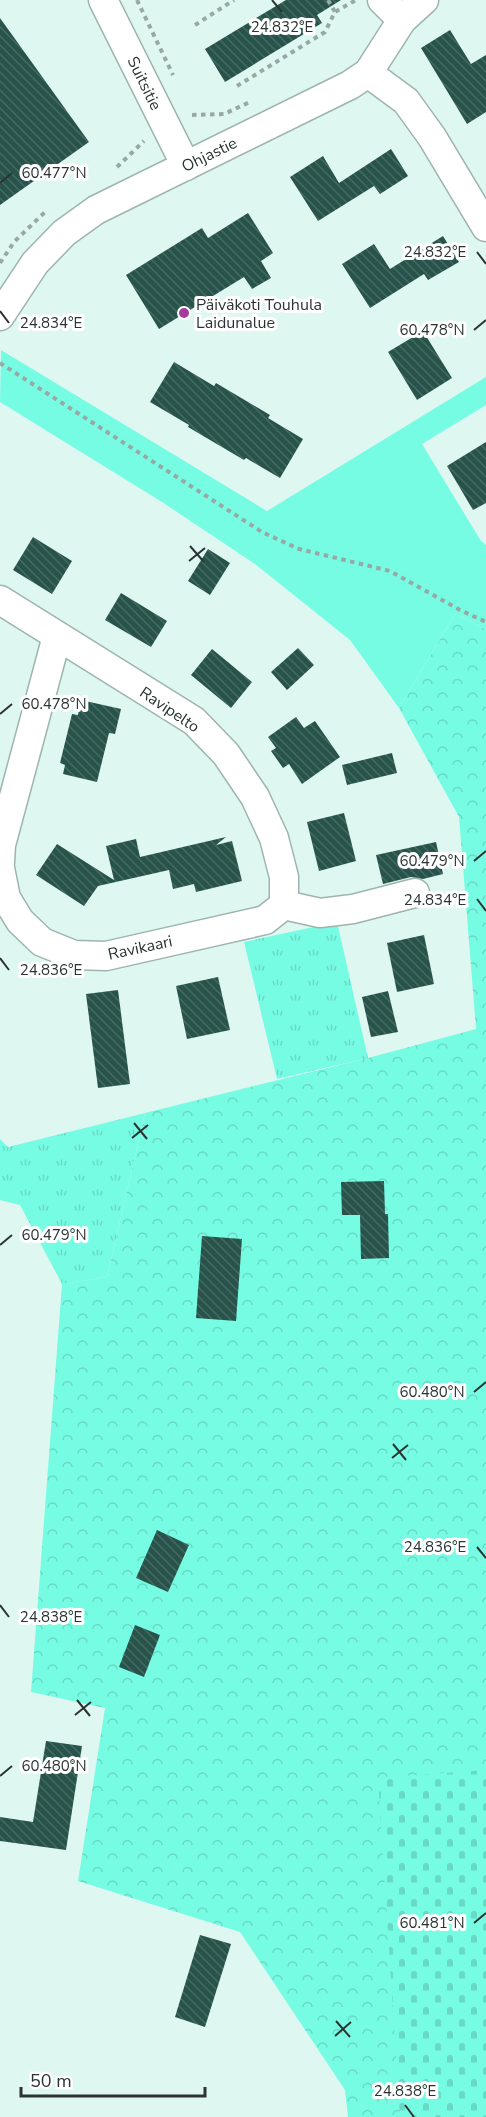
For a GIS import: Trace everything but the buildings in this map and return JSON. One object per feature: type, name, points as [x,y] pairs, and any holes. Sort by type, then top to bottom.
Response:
[{"type":"street","name":"Suitsitie","points":[[104,0],[186,166]]},
{"type":"street","points":[[382,0],[402,20]]},
{"type":"street","name":"Ohjastie","points":[[0,316],[9,284],[35,263],[64,233],[88,215],[350,85],[368,73],[402,20],[424,0]]},
{"type":"street","points":[[368,73],[406,101],[432,137],[486,227]]},
{"type":"street","name":"Ravipelto","points":[[0,600],[194,722],[226,754],[255,797],[274,838],[284,878],[284,905]]},
{"type":"street","points":[[0,862],[1,845],[57,636]]},
{"type":"street","name":"Ravikaari","points":[[0,868],[6,898],[20,921],[42,942],[74,955],[106,956],[265,920],[284,905]]},
{"type":"street","points":[[284,905],[320,913],[353,909],[415,893]]},
{"type":"path","points":[[137,0],[177,84]]},
{"type":"path","points":[[195,25],[234,0]]},
{"type":"path","points":[[328,0],[335,12]]},
{"type":"path","points":[[237,86],[325,32],[335,12],[357,0]]},
{"type":"path","points":[[187,105],[192,116],[224,114],[254,100]]},
{"type":"path","points":[[0,363],[262,532],[299,549],[390,571],[459,610],[486,622]]},
{"type":"green space","points":[[1,350],[267,511],[486,377],[486,405],[422,444],[481,541],[486,545],[486,629],[455,614],[399,708],[350,640],[255,564],[162,502],[0,402]]},
{"type":"green space","points":[[455,614],[486,629],[486,2117],[348,2117],[345,2090],[240,1932],[78,1881],[105,1708],[31,1692],[62,1284],[107,1277],[145,1113],[476,1029],[459,817],[399,708]]},
{"type":"green space","points":[[337,922],[368,1058],[277,1079],[244,942]]},
{"type":"green space","points":[[145,1113],[107,1277],[62,1284],[20,1205],[0,1200],[0,1139],[8,1147]]},
{"type":"green space","points":[[486,1770],[486,2117],[400,2117],[378,1778]]},
{"type":"place","name":"Päiväkoti Touhula Laidunalue","points":[[184,313]]}]
